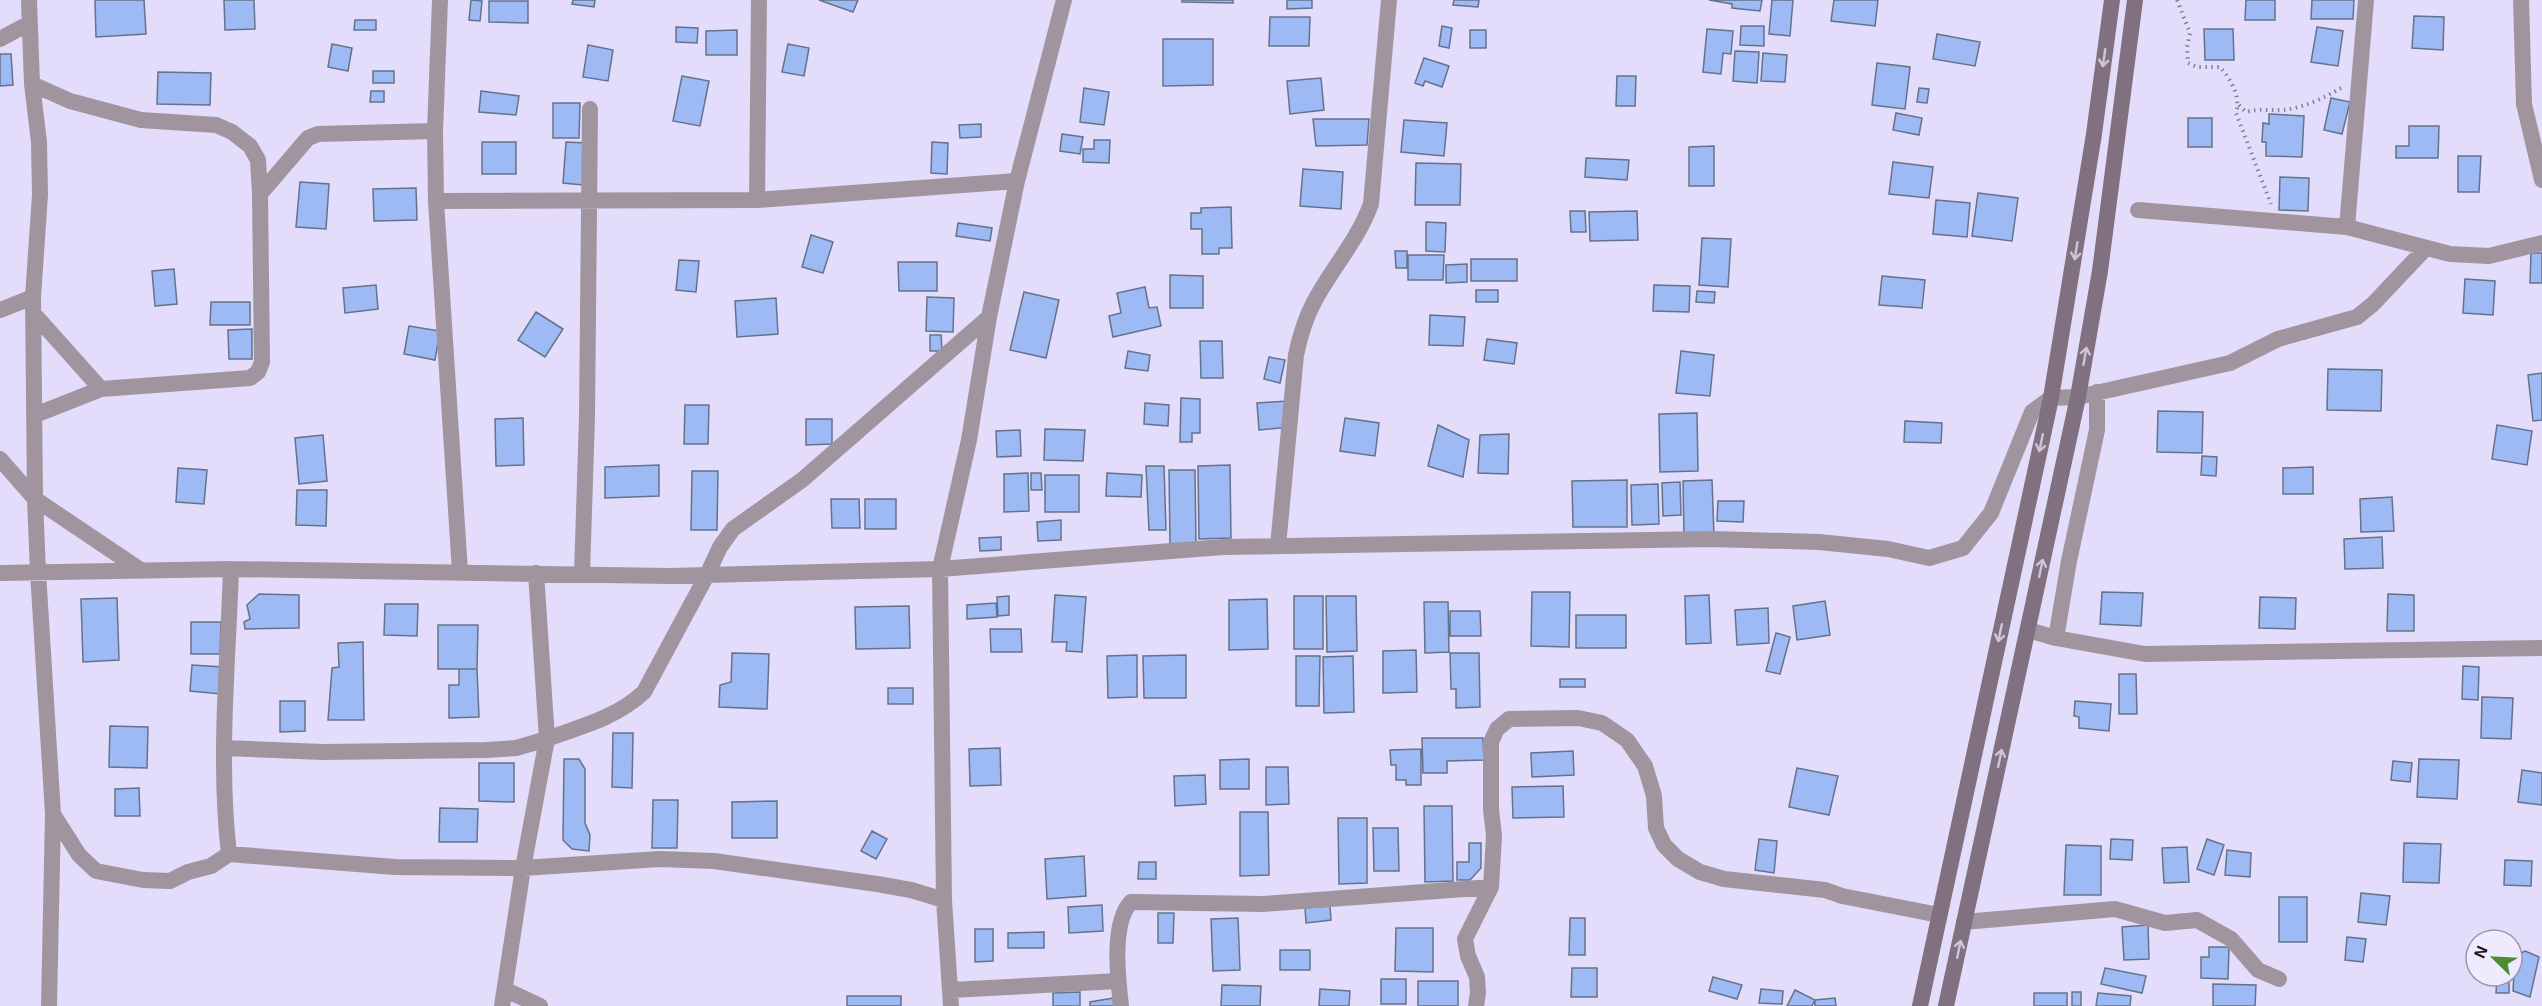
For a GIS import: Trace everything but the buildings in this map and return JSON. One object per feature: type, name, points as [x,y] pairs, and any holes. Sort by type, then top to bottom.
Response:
[{"type":"main road","points":[[1920,1006],[2051,398],[2073,267],[2112,0]]},
{"type":"main road","points":[[1946,1006],[2078,397],[2100,271],[2135,0]]},
{"type":"street","points":[[29,0],[28,24],[39,142],[40,195],[33,306],[35,499],[53,814],[49,1006]]},
{"type":"street","points":[[440,0],[435,131],[436,201],[460,572]]},
{"type":"street","points":[[757,200],[759,0]]},
{"type":"street","points":[[1064,0],[1017,181],[989,317],[969,440],[940,569],[944,900],[951,998],[1118,981]]},
{"type":"street","points":[[1278,546],[1296,355],[1303,326],[1314,301],[1363,225],[1371,204],[1389,0]]},
{"type":"street","points":[[2347,227],[2366,0]]},
{"type":"street","points":[[2521,0],[2524,104],[2542,180]]},
{"type":"street","points":[[0,39],[28,24]]},
{"type":"street","points":[[32,84],[70,101],[141,120],[216,125],[232,132],[250,146],[258,160],[260,194],[262,362],[258,372],[250,378],[101,389],[34,415]]},
{"type":"street","points":[[582,574],[587,416],[590,108]]},
{"type":"street","points":[[260,194],[308,138],[318,134],[435,131]]},
{"type":"street","points":[[436,201],[757,200],[1017,181]]},
{"type":"street","points":[[2138,210],[2347,227],[2450,254],[2489,256],[2542,243]]},
{"type":"street","points":[[0,573],[231,569],[707,575],[940,569],[1223,547],[1712,539],[1819,542],[1888,549],[1929,558],[1963,548],[1991,513],[2032,412],[2051,398],[2078,397],[2230,363],[2278,339],[2357,317],[2373,304],[2426,248]]},
{"type":"street","points":[[0,310],[33,306]]},
{"type":"street","points":[[33,306],[101,389]]},
{"type":"street","points":[[225,748],[323,752],[516,748],[614,715],[629,706],[644,692],[720,547],[733,529],[802,480],[989,317]]},
{"type":"street","points":[[2056,638],[2069,561],[2097,430],[2097,392]]},
{"type":"street","points":[[0,459],[35,499],[142,571]]},
{"type":"street","points":[[229,854],[224,785],[231,569]]},
{"type":"street","points":[[536,573],[547,739],[523,868],[504,998],[540,1006]]},
{"type":"street","points":[[2028,630],[2056,638],[2145,654],[2542,648]]},
{"type":"street","points":[[1476,1006],[1477,977],[1468,956],[1465,939],[1491,887],[1494,836],[1491,809],[1491,742],[1497,729],[1509,719],[1578,718],[1602,723],[1627,740],[1645,766],[1654,796],[1656,828],[1664,844],[1678,859],[1700,872],[1724,879],[1825,890],[1842,896],[1939,915]]},
{"type":"street","points":[[53,814],[79,855],[96,871],[143,880],[170,881],[188,872],[211,866],[229,854],[395,867],[523,868],[660,859],[714,861],[877,884],[911,890],[944,900]]},
{"type":"street","points":[[1121,1006],[1118,981],[1120,921],[1123,910],[1131,902],[1263,904],[1491,887]]},
{"type":"street","points":[[1964,922],[2115,909],[2165,923],[2198,920],[2231,939],[2258,970],[2279,979]]},
{"type":"path","points":[[2177,0],[2190,33],[2187,47],[2188,63],[2197,67],[2220,67],[2231,83],[2239,105],[2246,112],[2264,108],[2283,110],[2321,99],[2360,78]]},
{"type":"path","points":[[2239,105],[2236,113],[2278,222]]}]
